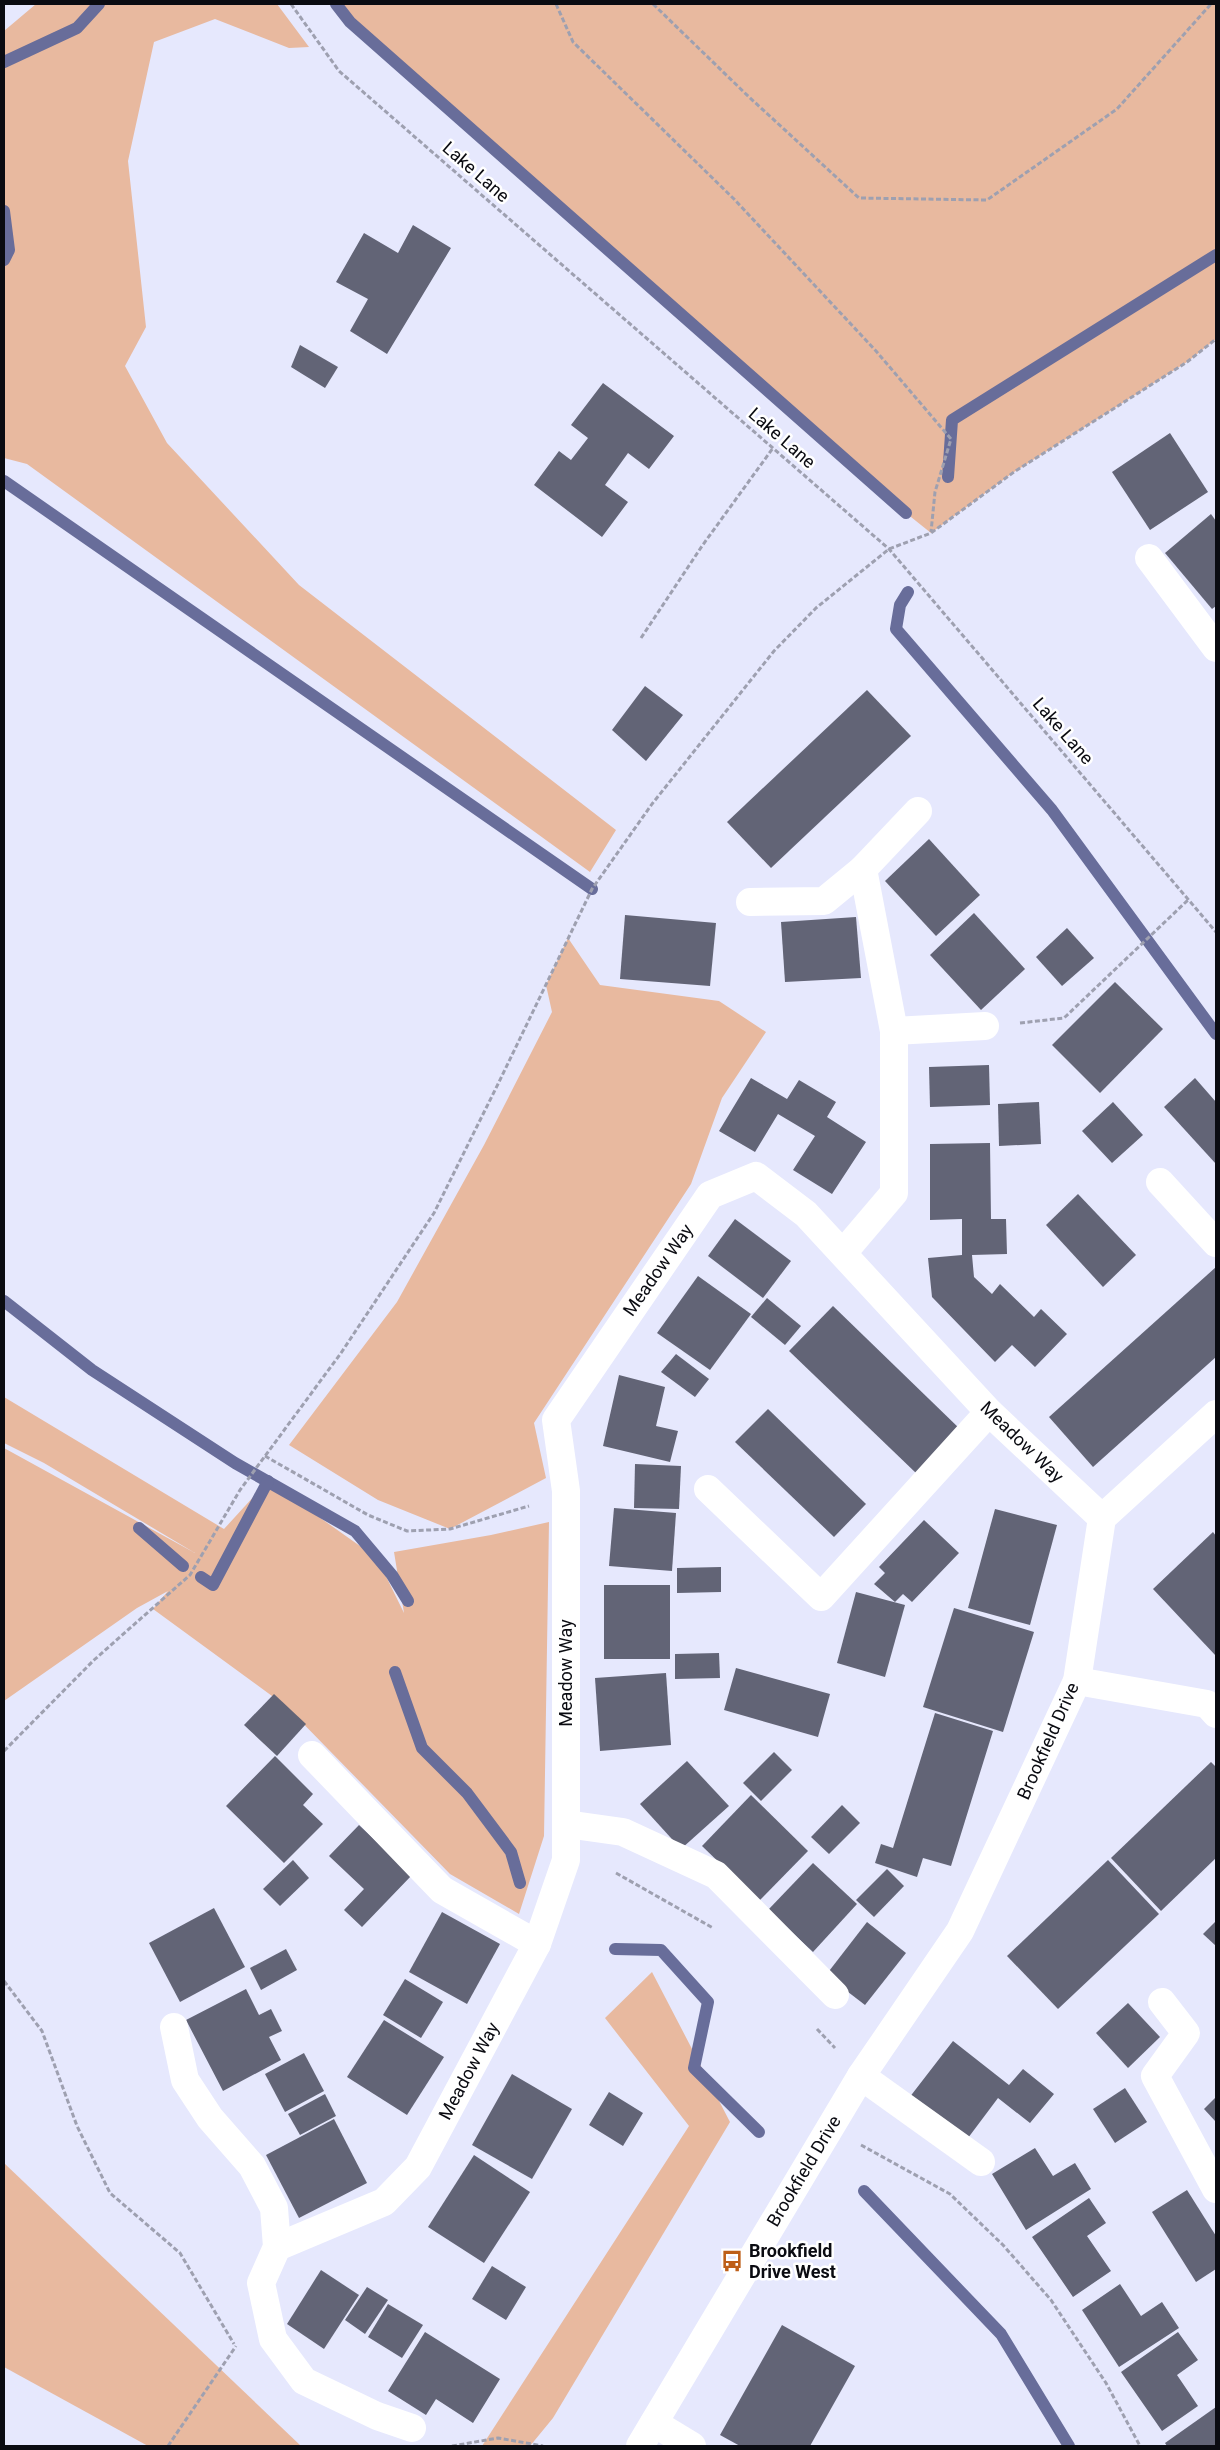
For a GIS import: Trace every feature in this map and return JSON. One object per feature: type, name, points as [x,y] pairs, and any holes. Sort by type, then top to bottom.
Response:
[{"type":"street","points":[[1149,558],[1216,648]]},
{"type":"street","points":[[750,902],[824,901],[863,869],[918,812]]},
{"type":"street","points":[[843,1253],[894,1193],[894,1031],[863,869]]},
{"type":"street","points":[[894,1031],[985,1026]]},
{"type":"street","name":"Meadow Way","points":[[277,2247],[384,2202],[418,2167],[536,1944],[566,1860],[566,1491],[556,1420],[710,1196],[756,1176],[806,1214],[989,1412],[1102,1518]]},
{"type":"street","points":[[1160,1182],[1216,1243]]},
{"type":"street","points":[[708,1489],[821,1597],[989,1412]]},
{"type":"street","points":[[1102,1518],[1216,1414]]},
{"type":"street","name":"Brookfield Drive","points":[[640,2446],[861,2076],[960,1931],[1077,1682],[1102,1518]]},
{"type":"street","points":[[1077,1682],[1213,1704]]},
{"type":"street","points":[[312,1756],[442,1890],[536,1944]]},
{"type":"street","points":[[566,1824],[622,1832],[716,1875],[835,1995]]},
{"type":"street","points":[[1162,2002],[1186,2033],[1154,2076],[1216,2189]]},
{"type":"street","points":[[174,2027],[185,2080],[210,2118],[252,2166],[274,2208],[277,2247],[261,2283],[273,2339],[304,2381],[377,2416],[412,2428]]},
{"type":"street","points":[[861,2076],[981,2162]]},
{"type":"street","points":[[654,2423],[692,2446]]},
{"type":"path","name":"Lake Lane","points":[[291,4],[339,71],[889,549],[1216,932]]},
{"type":"path","points":[[556,4],[573,42],[734,199],[876,351],[951,439],[935,492],[931,533]]},
{"type":"path","points":[[653,4],[749,97],[859,198],[987,200],[1117,110],[1211,4]]},
{"type":"path","points":[[4,1751],[94,1660],[190,1576],[240,1490],[341,1353],[434,1213],[592,889],[652,804],[774,651],[816,608],[889,549],[931,533],[1014,472],[1187,362],[1216,339]]},
{"type":"path","points":[[641,638],[702,546],[773,448]]},
{"type":"path","points":[[985,1026],[1064,1018],[1189,899]]},
{"type":"path","points":[[265,1456],[368,1515],[406,1531],[450,1529],[518,1511],[566,1491]]},
{"type":"path","points":[[566,1860],[608,1868],[717,1930]]},
{"type":"path","points":[[4,1981],[42,2031],[77,2126],[110,2193],[180,2253],[241,2353]]},
{"type":"path","points":[[814,2026],[861,2076]]},
{"type":"path","points":[[830,2127],[950,2194],[1004,2245],[1051,2300],[1106,2383],[1140,2446]]},
{"type":"path","points":[[168,2446],[236,2346]]},
{"type":"path","points":[[452,2446],[498,2438],[543,2446]]},
{"type":"shaded area","points":[[36,4],[277,4],[309,47],[289,48],[215,19],[154,42],[128,161],[146,327],[125,366],[167,443],[299,585],[616,830],[590,872],[27,464],[4,458],[4,31]]},
{"type":"shaded area","points":[[341,4],[1216,4],[1216,339],[1187,362],[1014,472],[931,533],[350,22]]},
{"type":"shaded area","points":[[568,938],[600,985],[719,1001],[766,1032],[722,1098],[691,1184],[534,1423],[546,1478],[450,1529],[378,1500],[289,1445],[397,1302],[484,1145],[552,1012],[546,985]]},
{"type":"shaded area","points":[[4,1397],[224,1529],[268,1481],[377,1558],[404,1613],[394,1552],[491,1535],[549,1522],[544,1836],[519,1914],[450,1874],[287,1707],[153,1609],[168,1591],[137,1608],[4,1701],[4,1448],[195,1553],[44,1463],[4,1443]]},
{"type":"shaded area","points":[[652,1972],[730,2122],[553,2418],[530,2446],[482,2446],[689,2126],[605,2018]]},
{"type":"shaded area","points":[[4,2163],[301,2446],[148,2446],[4,2367]]},
{"type":"building","points":[[413,225],[451,248],[387,354],[350,331],[368,299],[336,282],[364,233],[398,253]]},
{"type":"building","points":[[300,345],[338,367],[325,388],[291,367]]},
{"type":"building","points":[[603,383],[674,436],[649,469],[628,453],[605,485],[628,502],[602,537],[534,485],[559,451],[571,460],[588,438],[571,425]]},
{"type":"building","points":[[1170,433],[1208,492],[1150,530],[1112,472]]},
{"type":"building","points":[[1211,514],[1216,521],[1216,606],[1212,609],[1165,553]]},
{"type":"building","points":[[645,686],[683,715],[646,761],[612,730]]},
{"type":"building","points":[[867,690],[911,736],[771,868],[727,822]]},
{"type":"building","points":[[929,839],[980,895],[936,936],[885,881]]},
{"type":"building","points":[[974,913],[1025,969],[981,1010],[930,955]]},
{"type":"building","points":[[625,915],[716,923],[710,986],[620,979]]},
{"type":"building","points":[[856,917],[861,978],[785,982],[781,922]]},
{"type":"building","points":[[1067,928],[1094,958],[1062,986],[1036,957]]},
{"type":"building","points":[[1115,982],[1163,1029],[1100,1093],[1052,1045]]},
{"type":"building","points":[[989,1065],[990,1105],[930,1107],[929,1067]]},
{"type":"building","points":[[751,1078],[787,1099],[799,1080],[836,1102],[827,1117],[866,1142],[832,1194],[793,1170],[815,1136],[778,1114],[755,1152],[719,1131]]},
{"type":"building","points":[[1195,1078],[1216,1102],[1216,1164],[1164,1107]]},
{"type":"building","points":[[1039,1102],[1041,1144],[999,1146],[998,1104]]},
{"type":"building","points":[[1113,1102],[1143,1135],[1112,1163],[1082,1131]]},
{"type":"building","points":[[990,1143],[991,1219],[1006,1219],[1007,1254],[972,1255],[974,1277],[992,1294],[1000,1284],[1034,1317],[1041,1309],[1067,1334],[1035,1367],[1012,1345],[995,1362],[932,1297],[928,1258],[962,1255],[962,1219],[930,1220],[930,1144]]},
{"type":"building","points":[[1078,1194],[1136,1255],[1103,1287],[1046,1225]]},
{"type":"building","points":[[735,1219],[791,1261],[763,1298],[708,1256]]},
{"type":"building","points":[[1216,1267],[1216,1357],[1093,1467],[1049,1417]]},
{"type":"building","points":[[698,1276],[751,1314],[710,1370],[657,1333]]},
{"type":"building","points":[[767,1298],[801,1326],[785,1345],[751,1317]]},
{"type":"building","points":[[833,1306],[961,1430],[917,1474],[789,1351]]},
{"type":"building","points":[[676,1354],[709,1379],[695,1397],[661,1372]]},
{"type":"building","points":[[619,1375],[665,1387],[656,1426],[678,1431],[670,1462],[603,1446]]},
{"type":"building","points":[[768,1409],[866,1504],[834,1537],[735,1442]]},
{"type":"building","points":[[635,1464],[681,1466],[679,1509],[634,1508]]},
{"type":"building","points":[[614,1508],[676,1513],[672,1571],[609,1566]]},
{"type":"building","points":[[995,1509],[1057,1525],[1030,1625],[968,1608]]},
{"type":"building","points":[[924,1520],[959,1553],[912,1602],[903,1594],[895,1602],[874,1584],[885,1573],[879,1567]]},
{"type":"building","points":[[1213,1532],[1216,1536],[1216,1656],[1153,1589]]},
{"type":"building","points":[[721,1567],[721,1592],[677,1593],[677,1568]]},
{"type":"building","points":[[604,1585],[670,1585],[670,1659],[604,1659]]},
{"type":"building","points":[[856,1592],[905,1605],[885,1677],[837,1663]]},
{"type":"building","points":[[954,1608],[1034,1632],[1003,1732],[923,1707]]},
{"type":"building","points":[[719,1653],[720,1678],[675,1679],[675,1654]]},
{"type":"building","points":[[736,1668],[830,1694],[818,1737],[724,1710]]},
{"type":"building","points":[[666,1673],[671,1745],[600,1751],[595,1678]]},
{"type":"building","points":[[274,1694],[306,1724],[277,1756],[244,1725]]},
{"type":"building","points":[[935,1713],[993,1731],[951,1866],[923,1858],[917,1877],[875,1863],[881,1844],[893,1848]]},
{"type":"building","points":[[774,1752],[792,1770],[761,1801],[743,1783]]},
{"type":"building","points":[[275,1756],[313,1794],[303,1805],[323,1824],[284,1863],[226,1806]]},
{"type":"building","points":[[687,1761],[729,1806],[681,1849],[640,1804]]},
{"type":"building","points":[[1211,1762],[1216,1767],[1216,1858],[1161,1911],[1111,1858]]},
{"type":"building","points":[[751,1795],[808,1851],[759,1901],[702,1846]]},
{"type":"building","points":[[842,1805],[860,1823],[829,1854],[811,1837]]},
{"type":"building","points":[[359,1825],[412,1875],[362,1927],[344,1910],[364,1889],[329,1856]]},
{"type":"building","points":[[293,1860],[309,1878],[280,1906],[263,1889]]},
{"type":"building","points":[[1108,1860],[1159,1914],[1058,2009],[1007,1956]]},
{"type":"building","points":[[813,1863],[857,1904],[813,1952],[768,1910]]},
{"type":"building","points":[[887,1869],[904,1886],[874,1917],[856,1900]]},
{"type":"building","points":[[214,1908],[245,1967],[180,2002],[149,1943]]},
{"type":"building","points":[[442,1912],[500,1944],[467,2004],[409,1972]]},
{"type":"building","points":[[1216,1921],[1216,1946],[1203,1934]]},
{"type":"building","points":[[867,1922],[906,1953],[865,2005],[826,1975]]},
{"type":"building","points":[[286,1949],[297,1970],[261,1990],[250,1968]]},
{"type":"building","points":[[405,1979],[443,2002],[421,2038],[383,2015]]},
{"type":"building","points":[[246,1989],[259,2015],[271,2009],[282,2031],[269,2037],[281,2060],[223,2091],[186,2020]]},
{"type":"building","points":[[1128,2003],[1160,2037],[1128,2068],[1096,2033]]},
{"type":"building","points":[[384,2020],[444,2057],[407,2115],[347,2077]]},
{"type":"building","points":[[953,2041],[1009,2085],[1023,2069],[1054,2094],[1030,2123],[998,2098],[965,2142],[909,2098]]},
{"type":"building","points":[[304,2053],[324,2091],[285,2112],[265,2074]]},
{"type":"building","points":[[512,2074],[572,2109],[532,2179],[472,2145]]},
{"type":"building","points":[[1125,2088],[1147,2122],[1115,2143],[1093,2109]]},
{"type":"building","points":[[609,2092],[643,2113],[623,2146],[589,2125]]},
{"type":"building","points":[[325,2094],[336,2116],[300,2135],[288,2114]]},
{"type":"building","points":[[1216,2097],[1216,2122],[1204,2109]]},
{"type":"building","points":[[334,2119],[367,2183],[299,2218],[266,2155]]},
{"type":"building","points":[[1035,2148],[1053,2176],[1075,2163],[1091,2189],[1026,2230],[992,2174]]},
{"type":"building","points":[[474,2155],[530,2192],[484,2263],[428,2227]]},
{"type":"building","points":[[1187,2190],[1216,2236],[1216,2269],[1196,2282],[1152,2212]]},
{"type":"building","points":[[1089,2198],[1106,2223],[1087,2236],[1111,2271],[1073,2297],[1032,2237]]},
{"type":"building","points":[[492,2266],[526,2287],[506,2320],[472,2299]]},
{"type":"building","points":[[321,2270],[359,2295],[324,2349],[287,2324]]},
{"type":"building","points":[[1120,2284],[1141,2316],[1162,2302],[1179,2328],[1119,2367],[1082,2310]]},
{"type":"building","points":[[367,2287],[388,2300],[365,2334],[345,2320]]},
{"type":"building","points":[[388,2304],[423,2325],[402,2358],[368,2337]]},
{"type":"building","points":[[782,2325],[855,2366],[810,2446],[740,2446],[720,2435]]},
{"type":"building","points":[[425,2332],[500,2379],[473,2423],[436,2399],[426,2415],[388,2391]]},
{"type":"building","points":[[1178,2332],[1198,2360],[1177,2375],[1198,2406],[1162,2431],[1121,2372]]},
{"type":"building","points":[[1216,2407],[1216,2446],[1167,2446],[1165,2443]]},
{"type":"waterway","points":[[4,62],[77,28],[99,4]]},
{"type":"waterway","points":[[336,4],[350,22],[906,513]]},
{"type":"waterway","points":[[4,211],[9,250],[4,260]]},
{"type":"waterway","points":[[948,477],[952,420],[1216,255]]},
{"type":"waterway","points":[[4,481],[592,889]]},
{"type":"waterway","points":[[908,592],[900,605],[896,629],[1052,810],[1216,1034]]},
{"type":"waterway","points":[[4,1301],[92,1370],[235,1463],[355,1531],[392,1575],[408,1601]]},
{"type":"waterway","points":[[201,1577],[213,1585],[268,1481]]},
{"type":"waterway","points":[[139,1528],[183,1566]]},
{"type":"waterway","points":[[395,1672],[422,1748],[467,1793],[511,1852],[520,1883]]},
{"type":"waterway","points":[[615,1949],[661,1950],[708,2002],[694,2068],[759,2132]]},
{"type":"waterway","points":[[864,2191],[1001,2334],[1069,2446]]},
{"type":"place","name":"Brookfield Drive West","points":[[732,2261]]}]
